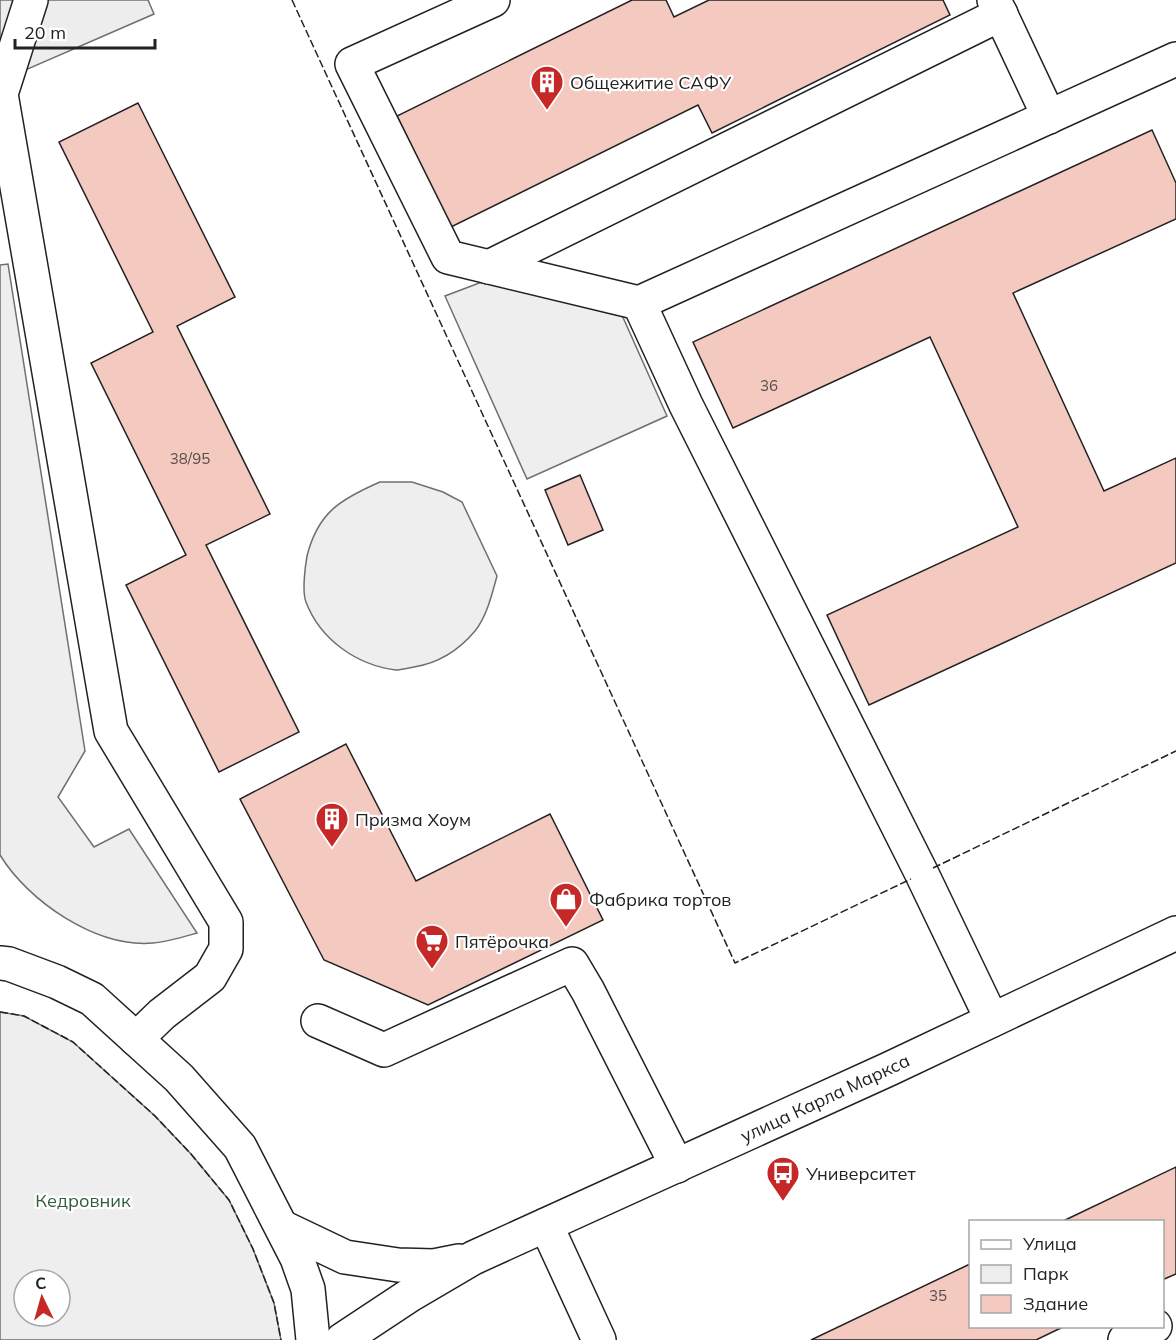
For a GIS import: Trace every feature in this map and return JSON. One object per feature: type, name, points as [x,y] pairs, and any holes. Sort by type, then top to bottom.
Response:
[{"type":"street","points":[[31,0],[1,94],[111,731],[226,922],[226,949],[210,977],[162,1014],[136,1039]]},
{"type":"street","points":[[493,0],[352,64],[448,257],[639,303],[1176,59]]},
{"type":"street","points":[[489,267],[998,7],[1049,117]]},
{"type":"street","points":[[639,303],[686,405],[921,872],[992,1020]]},
{"type":"street","name":"улица Карла Маркса","points":[[473,1258],[677,1166],[1176,933]]},
{"type":"street","points":[[3,961],[57,982],[92,999],[179,1078],[240,1147],[297,1258],[308,1289],[313,1340]]},
{"type":"street","points":[[318,1021],[384,1050],[572,964],[677,1166]]},
{"type":"street","points":[[546,1225],[599,1340]]},
{"type":"street","points":[[282,1227],[345,1257],[398,1265],[434,1266],[473,1258]]},
{"type":"street","points":[[342,1340],[410,1294],[473,1258]]},
{"type":"street","points":[[1125,1340],[1151,1328]]},
{"type":"green space","points":[[8,264],[85,751],[58,797],[94,847],[129,829],[197,933],[164,942],[131,943],[109,938],[66,918],[28,889],[0,855],[0,265]]},
{"type":"green space","points":[[487,280],[621,313],[667,416],[527,479],[445,296]]},
{"type":"green space","points":[[380,482],[412,482],[443,492],[462,502],[497,576],[483,619],[462,644],[448,655],[432,662],[398,670],[367,662],[341,648],[320,628],[306,602],[304,592],[307,556],[318,528],[333,509],[343,501]]},
{"type":"green space","name":"Кедровник","points":[[0,1012],[24,1016],[73,1042],[155,1116],[191,1154],[229,1200],[253,1249],[274,1303],[281,1340],[0,1340]]},
{"type":"shaded area","points":[[0,0],[148,0],[154,14],[0,81]]},
{"type":"building","name":"Общежитие САФУ","points":[[632,0],[666,0],[674,17],[709,0],[943,0],[950,15],[712,133],[698,105],[451,227],[397,116]]},
{"type":"building","points":[[138,103],[235,297],[177,326],[270,514],[206,545],[299,732],[219,772],[126,585],[186,555],[91,363],[153,332],[59,142]]},
{"type":"building","points":[[1152,130],[1176,183],[1176,219],[1013,293],[1104,491],[1176,458],[1176,563],[869,705],[827,615],[1018,527],[930,337],[733,428],[693,342]]},
{"type":"building","points":[[580,475],[603,530],[568,545],[545,490]]},
{"type":"building","name":"Призма Хоум","points":[[346,744],[416,881],[550,814],[603,920],[428,1005],[324,960],[240,799]]},
{"type":"building","points":[[1176,1167],[1176,1274],[1164,1279],[1164,1220],[1065,1220]]},
{"type":"building","points":[[969,1264],[969,1328],[1061,1328],[1036,1340],[811,1340]]},
{"type":"fence","points":[[292,0],[735,963],[911,879]]},
{"type":"fence","points":[[933,868],[1176,751]]},
{"type":"fence","points":[[0,1012],[24,1016],[73,1042],[155,1116],[191,1154],[229,1200],[253,1249],[274,1303],[281,1340]]},
{"type":"place","name":"Общежитие САФУ","points":[[547,111]]},
{"type":"place","name":"Призма Хоум","points":[[332,848]]},
{"type":"place","name":"Фабрика тортов","points":[[566,928]]},
{"type":"place","name":"Пятёрочка","points":[[432,970]]},
{"type":"place","name":"Университет","points":[[783,1202]]}]
